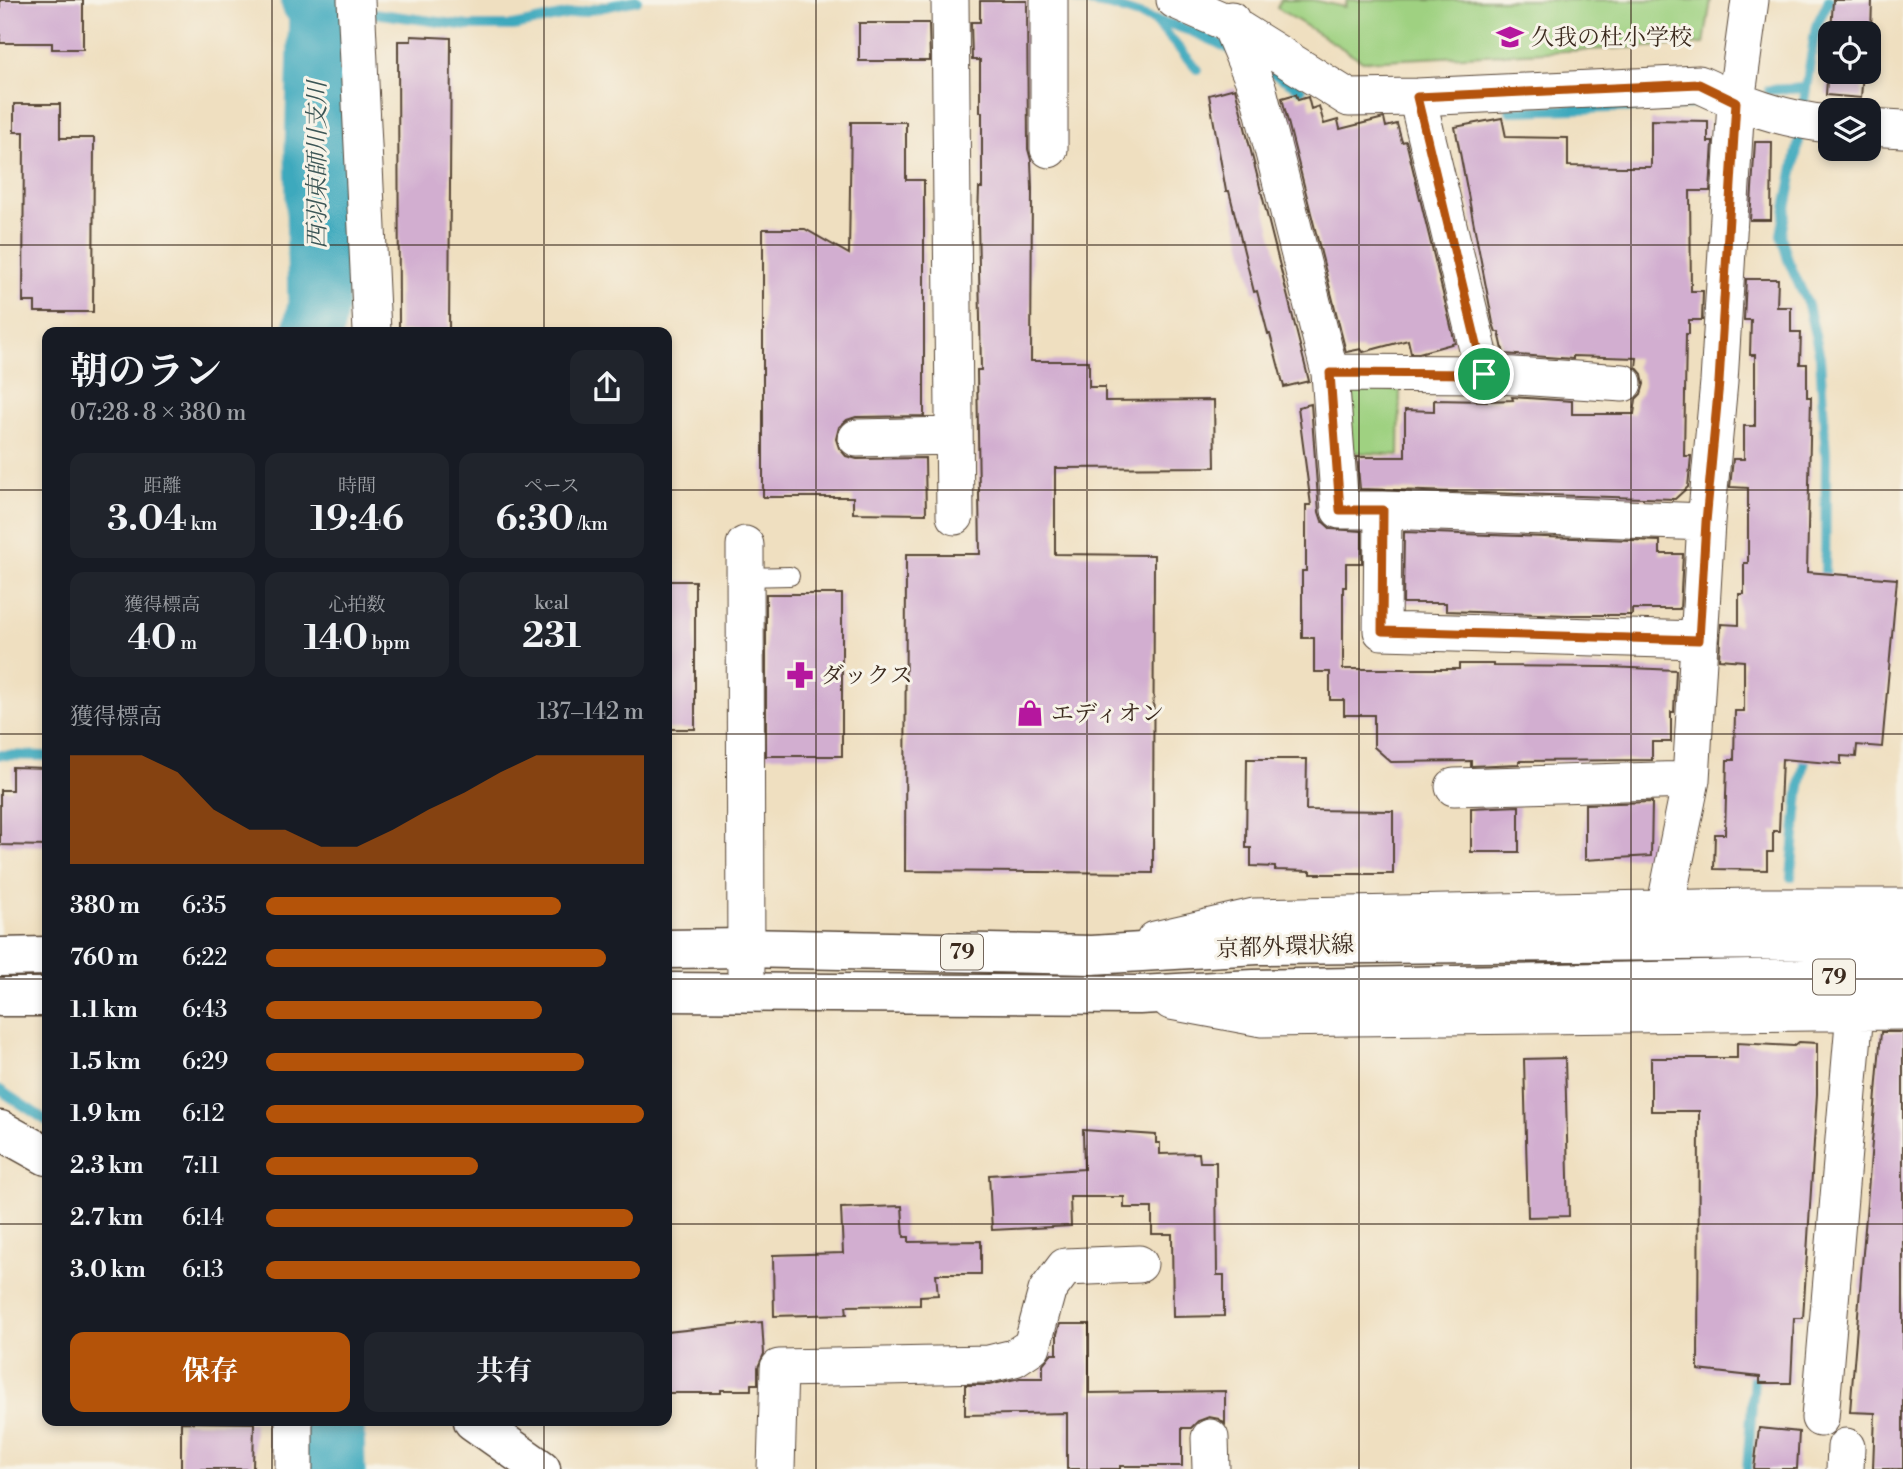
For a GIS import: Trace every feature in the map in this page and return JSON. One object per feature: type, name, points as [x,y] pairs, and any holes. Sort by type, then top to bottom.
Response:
[{"type":"main road","name":"京都外環状線","points":[[672,949],[1092,955],[1257,945],[1903,939]]},
{"type":"main road","points":[[0,957],[42,956]]},
{"type":"main road","name":"京都外環状線","points":[[672,992],[1139,995],[1254,989],[1903,976]]},
{"type":"main road","points":[[0,998],[42,997]]},
{"type":"main road","points":[[0,1129],[42,1153]]},
{"type":"main road","points":[[480,1426],[541,1469]]},
{"type":"street","points":[[1175,0],[1349,98],[1420,108],[1699,84],[1736,102],[1788,118],[1818,122]]},
{"type":"street","points":[[1665,909],[1691,780],[1706,522],[1719,382],[1736,102],[1750,0]]},
{"type":"street","points":[[951,1],[955,516]]},
{"type":"street","points":[[1049,4],[1049,149]]},
{"type":"street","points":[[357,12],[372,327]]},
{"type":"street","points":[[1239,36],[1258,90],[1330,373],[1340,510],[1706,522]]},
{"type":"street","points":[[1420,108],[1484,374]]},
{"type":"street","points":[[1881,128],[1903,129]]},
{"type":"street","points":[[1330,373],[1484,374],[1623,383]]},
{"type":"street","points":[[857,438],[954,436]]},
{"type":"street","points":[[1383,510],[1382,631],[1699,640]]},
{"type":"street","points":[[745,561],[746,991]]},
{"type":"street","points":[[1454,787],[1691,780]]},
{"type":"street","points":[[1092,955],[1254,917],[1903,907]]},
{"type":"street","points":[[1139,995],[1262,1018],[1903,1011]]},
{"type":"street","points":[[1820,1418],[1856,1012]]},
{"type":"street","points":[[776,1469],[779,1368],[989,1364],[1014,1358],[1032,1346],[1047,1291],[1065,1267],[1139,1264]]},
{"type":"street","points":[[294,1426],[294,1469]]},
{"type":"lane","points":[[745,561],[790,576]]},
{"type":"green space","name":"久我の杜小学校","points":[[1281,0],[1313,0],[1345,7],[1347,0],[1711,0],[1704,44],[1363,61],[1277,8]]},
{"type":"green space","points":[[1353,388],[1400,390],[1399,455],[1348,452],[1339,405]]},
{"type":"building","points":[[0,0],[83,0],[83,49],[52,49],[52,43],[0,43]]},
{"type":"building","points":[[1833,0],[1872,0],[1871,21],[1832,21]]},
{"type":"building","name":"エディオン","points":[[980,1],[1027,1],[1028,149],[1032,188],[1031,361],[1089,361],[1089,387],[1105,387],[1105,401],[1214,400],[1215,467],[1055,468],[1055,554],[1154,555],[1153,873],[905,871],[906,554],[980,554],[977,370],[981,370],[978,218],[979,188],[982,188],[982,112],[980,60],[972,60],[971,22],[980,22]]},
{"type":"building","points":[[859,23],[929,23],[930,61],[859,61]]},
{"type":"building","points":[[411,36],[451,38],[449,327],[399,327],[398,41],[411,41]]},
{"type":"building","points":[[1827,84],[1862,84],[1861,98],[1826,95]]},
{"type":"building","points":[[1235,88],[1309,381],[1284,387],[1257,291],[1254,292],[1229,191],[1226,191],[1209,95]]},
{"type":"building","points":[[1296,94],[1298,100],[1308,97],[1311,109],[1319,106],[1324,124],[1338,120],[1340,129],[1384,118],[1386,127],[1397,124],[1402,142],[1406,141],[1455,343],[1419,353],[1411,353],[1408,340],[1363,352],[1361,349],[1346,352],[1282,98]]},
{"type":"building","points":[[14,104],[60,104],[60,138],[94,138],[93,312],[35,312],[35,302],[23,302],[24,132],[14,132]]},
{"type":"building","points":[[1502,118],[1506,137],[1568,138],[1568,166],[1622,167],[1651,167],[1651,120],[1708,121],[1708,142],[1713,142],[1710,191],[1690,191],[1691,291],[1703,291],[1702,320],[1689,320],[1689,334],[1686,334],[1684,456],[1691,456],[1688,487],[1675,499],[1360,489],[1357,457],[1405,457],[1405,410],[1434,411],[1434,400],[1513,400],[1512,397],[1572,401],[1572,414],[1634,414],[1636,399],[1644,384],[1642,374],[1636,367],[1637,358],[1573,356],[1573,359],[1504,354],[1499,332],[1496,332],[1493,323],[1455,127]]},
{"type":"building","points":[[851,122],[906,122],[906,180],[924,180],[924,416],[856,417],[839,427],[836,439],[846,456],[857,459],[925,458],[926,514],[853,513],[853,497],[763,497],[763,229],[805,229],[849,254]]},
{"type":"building","points":[[1755,142],[1772,142],[1771,220],[1750,220]]},
{"type":"building","points":[[1746,279],[1778,279],[1777,307],[1791,307],[1791,332],[1801,332],[1800,364],[1807,364],[1807,397],[1811,397],[1807,572],[1897,579],[1882,747],[1857,745],[1856,757],[1841,756],[1841,764],[1782,759],[1779,831],[1773,831],[1773,852],[1767,852],[1767,870],[1714,869],[1715,834],[1725,834],[1727,760],[1734,760],[1735,711],[1744,711],[1744,661],[1719,659],[1721,624],[1739,625],[1739,594],[1744,594],[1744,563],[1748,563],[1748,488],[1730,487],[1733,459],[1744,459],[1744,426],[1755,426],[1755,355],[1750,355],[1751,320],[1744,320]]},
{"type":"building","points":[[1311,404],[1319,512],[1322,521],[1331,529],[1362,531],[1362,563],[1346,563],[1346,587],[1343,587],[1343,669],[1459,669],[1459,664],[1493,664],[1676,670],[1671,742],[1652,742],[1652,760],[1519,761],[1519,764],[1471,766],[1471,761],[1391,762],[1374,747],[1374,715],[1344,715],[1344,700],[1330,700],[1330,672],[1314,672],[1314,638],[1302,638],[1306,505],[1311,505],[1298,407]]},
{"type":"building","points":[[1404,532],[1660,541],[1660,554],[1683,554],[1680,609],[1632,609],[1632,615],[1568,615],[1446,611],[1446,603],[1403,603]]},
{"type":"building","points":[[672,581],[695,581],[695,729],[672,729]]},
{"type":"building","name":"ダックス","points":[[766,594],[842,594],[842,756],[766,756]]},
{"type":"building","points":[[1247,759],[1307,759],[1306,810],[1393,811],[1393,874],[1311,874],[1311,871],[1251,866],[1251,848],[1246,848]]},
{"type":"building","points":[[12,767],[42,768],[42,846],[0,845],[0,790],[12,790]]},
{"type":"building","points":[[1652,802],[1651,856],[1585,860],[1585,804]]},
{"type":"building","points":[[1519,806],[1519,852],[1471,852],[1471,808]]},
{"type":"building","points":[[1881,1032],[1903,1032],[1903,1469],[1873,1469],[1875,1413],[1850,1412]]},
{"type":"building","points":[[1799,1042],[1817,1043],[1817,1094],[1803,1318],[1794,1318],[1791,1383],[1760,1383],[1760,1377],[1698,1370],[1699,1111],[1651,1111],[1651,1058],[1737,1058],[1737,1043],[1794,1046]]},
{"type":"building","points":[[1565,1058],[1569,1216],[1528,1217],[1524,1059]]},
{"type":"building","points":[[1083,1130],[1156,1135],[1156,1143],[1160,1143],[1160,1154],[1199,1153],[1200,1162],[1216,1162],[1217,1275],[1224,1275],[1224,1316],[1173,1317],[1172,1234],[1152,1234],[1152,1208],[1124,1208],[1124,1197],[1070,1197],[1071,1226],[992,1230],[989,1175],[1084,1169]]},
{"type":"building","points":[[902,1206],[904,1237],[909,1237],[909,1242],[981,1241],[981,1274],[936,1274],[938,1295],[920,1296],[920,1305],[846,1306],[847,1314],[774,1316],[773,1255],[843,1253],[841,1208]]},
{"type":"building","points":[[762,1322],[764,1354],[758,1367],[758,1384],[751,1384],[751,1390],[672,1393],[672,1331]]},
{"type":"building","points":[[1060,1324],[1089,1324],[1089,1393],[1225,1391],[1225,1424],[1219,1419],[1209,1417],[1198,1421],[1191,1428],[1182,1428],[1182,1466],[1067,1469],[1067,1413],[965,1415],[965,1385],[989,1385],[1020,1378],[1043,1378],[1043,1364],[1051,1354],[1057,1354]]},
{"type":"building","points":[[181,1426],[254,1426],[253,1469],[181,1469]]},
{"type":"building","points":[[1759,1428],[1799,1432],[1797,1469],[1754,1469]]},
{"type":"waterway","name":"西羽束師川支川","points":[[311,0],[319,9],[315,151],[318,305],[314,327]]},
{"type":"waterway","points":[[319,9],[337,8],[468,26],[513,26],[637,0]]},
{"type":"waterway","points":[[1078,0],[1112,6],[1154,20],[1197,69]]},
{"type":"waterway","points":[[1804,101],[1816,26],[1829,0]]},
{"type":"waterway","points":[[1154,20],[1194,32],[1231,50]]},
{"type":"waterway","points":[[1260,66],[1301,89]]},
{"type":"waterway","points":[[1769,90],[1806,88]]},
{"type":"waterway","points":[[1510,111],[1676,106],[1703,102]]},
{"type":"waterway","points":[[1799,140],[1781,235],[1788,260],[1808,305],[1820,357],[1826,457],[1825,587]]},
{"type":"waterway","points":[[1791,877],[1799,792],[1807,748]]},
{"type":"waterway","points":[[0,755],[42,756]]},
{"type":"waterway","points":[[0,1090],[42,1118]]},
{"type":"waterway","points":[[1747,1469],[1755,1365]]},
{"type":"waterway","name":"西羽束師川支川","points":[[334,1426],[335,1469]]},
{"type":"place","name":"久我の杜小学校","points":[[1510,37]]},
{"type":"place","name":"ダックス","points":[[800,675]]},
{"type":"place","name":"エディオン","points":[[1030,713]]},
{"type":"route","points":[[1699,84],[1736,102],[1719,382],[1706,522],[1699,640],[1382,631],[1383,510],[1340,510],[1330,373],[1484,374],[1417,97],[1699,84]]}]
